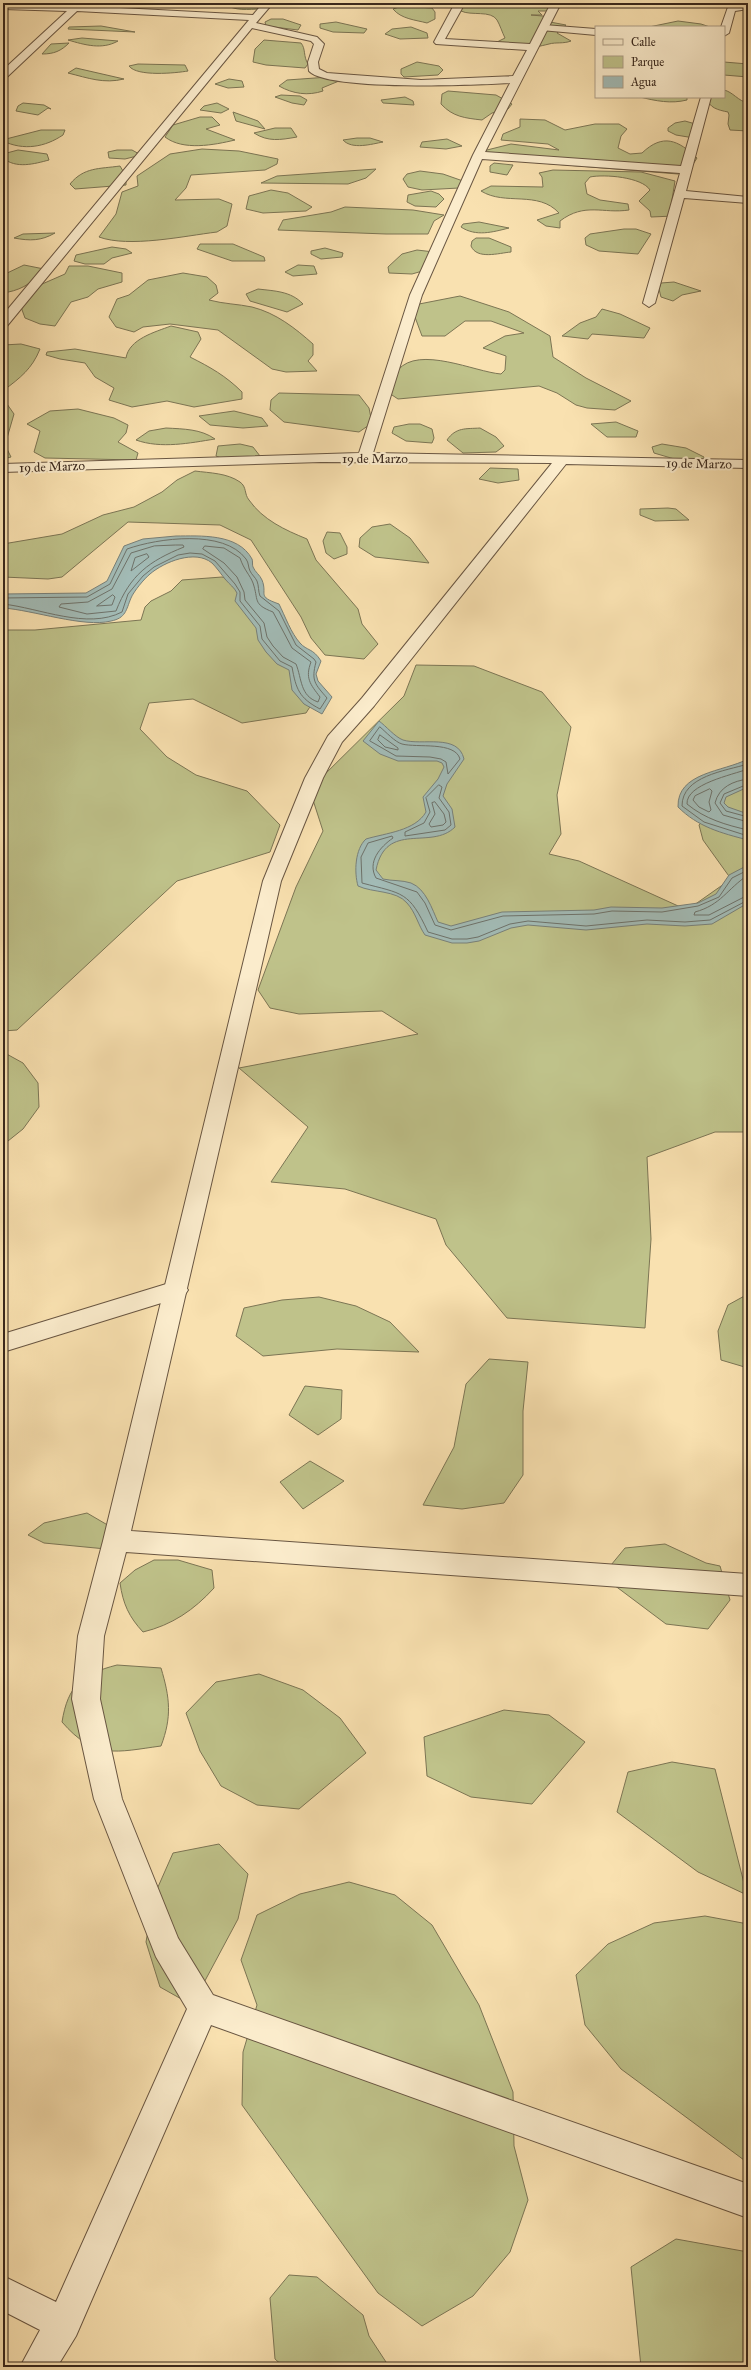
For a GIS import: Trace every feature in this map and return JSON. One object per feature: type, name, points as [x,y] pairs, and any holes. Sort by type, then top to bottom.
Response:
[{"type":"street","points":[[3,323],[268,3]]},
{"type":"street","points":[[460,3],[439,42],[534,47]]},
{"type":"street","points":[[364,457],[416,295],[478,155],[556,3]]},
{"type":"street","points":[[3,75],[78,5]]},
{"type":"street","points":[[3,6],[78,5],[253,22],[314,39],[319,44],[313,62],[314,71],[326,76],[419,84],[477,83],[518,79]]},
{"type":"street","points":[[725,30],[731,9],[748,6]]},
{"type":"street","points":[[544,28],[595,32]]},
{"type":"street","points":[[649,303],[706,98]]},
{"type":"street","points":[[478,155],[685,170]]},
{"type":"street","points":[[679,194],[748,200]]},
{"type":"street","name":"19 de Marzo","points":[[3,468],[364,457],[531,458],[748,464]]},
{"type":"street","points":[[562,460],[368,702],[334,740],[314,778],[272,881],[116,1541],[91,1636],[86,1699],[108,1799],[167,1947],[203,2007],[748,2201]]},
{"type":"street","points":[[3,1343],[176,1290]]},
{"type":"street","points":[[116,1541],[748,1585]]},
{"type":"street","points":[[37,2367],[64,2324],[203,2007]]},
{"type":"street","points":[[3,2293],[64,2324]]},
{"type":"green space","points":[[224,3],[267,3],[262,9],[237,9]]},
{"type":"green space","points":[[471,3],[562,3],[555,11],[538,11],[542,15],[531,15],[554,17],[550,22],[566,25],[557,33],[571,41],[522,49],[508,48],[497,42],[505,38],[497,20],[494,17],[486,14],[461,11],[461,8],[472,5]]},
{"type":"green space","points":[[402,6],[432,8],[435,12],[435,19],[427,23],[404,17],[393,9]]},
{"type":"green space","points":[[271,19],[283,19],[301,25],[298,30],[266,26],[265,22]]},
{"type":"green space","points":[[678,21],[707,26],[654,26]]},
{"type":"green space","points":[[336,22],[367,29],[364,33],[333,32],[320,28],[320,24]]},
{"type":"green space","points":[[101,26],[135,32],[68,29],[69,27]]},
{"type":"green space","points":[[411,27],[427,33],[428,38],[400,39],[385,34],[392,29]]},
{"type":"green space","points":[[82,38],[118,41],[112,44],[93,46],[68,40]]},
{"type":"green space","points":[[264,40],[301,43],[304,48],[308,64],[305,68],[266,65],[253,62],[255,49]]},
{"type":"green space","points":[[69,43],[57,52],[42,54],[51,44]]},
{"type":"green space","points":[[417,62],[439,66],[443,70],[438,75],[404,77],[401,74],[401,69]]},
{"type":"green space","points":[[725,62],[748,64],[748,77],[725,75]]},
{"type":"green space","points":[[138,64],[185,65],[188,71],[148,73],[140,72],[129,66]]},
{"type":"green space","points":[[76,68],[124,79],[103,81],[68,73]]},
{"type":"green space","points":[[329,77],[339,81],[322,88],[323,91],[317,93],[306,94],[290,91],[279,86],[287,80]]},
{"type":"green space","points":[[229,79],[242,81],[244,87],[228,88],[215,84]]},
{"type":"green space","points":[[725,90],[748,103],[748,131],[730,130],[728,124],[728,112],[714,108],[707,101],[706,98],[725,98]]},
{"type":"green space","points":[[448,91],[496,95],[512,104],[508,109],[492,113],[482,120],[465,117],[450,112],[441,104],[442,94]]},
{"type":"green space","points":[[281,95],[300,96],[307,100],[304,105],[292,103],[275,97]]},
{"type":"green space","points":[[405,97],[413,101],[414,105],[383,103],[381,100]]},
{"type":"green space","points":[[644,98],[687,98],[687,100],[675,102]]},
{"type":"green space","points":[[23,103],[44,105],[51,109],[48,108],[38,115],[16,111],[18,106]]},
{"type":"green space","points":[[217,103],[229,109],[221,113],[200,110],[204,106]]},
{"type":"green space","points":[[233,112],[258,121],[265,129],[236,121]]},
{"type":"green space","points":[[200,117],[212,117],[220,125],[206,129],[235,140],[199,146],[181,144],[165,137],[173,125]]},
{"type":"green space","points":[[520,119],[545,120],[565,130],[595,124],[619,124],[627,129],[621,136],[618,148],[630,154],[642,153],[657,143],[670,141],[677,143],[697,158],[692,166],[678,174],[491,159],[483,151],[511,144],[559,150],[548,144],[501,140],[503,134],[520,127]]},
{"type":"green space","points":[[685,121],[699,125],[694,138],[676,135],[668,131],[668,128],[675,123]]},
{"type":"green space","points":[[275,128],[291,128],[297,137],[274,140],[264,138],[254,133]]},
{"type":"green space","points":[[41,130],[65,130],[63,135],[42,145],[26,147],[3,141],[6,139]]},
{"type":"green space","points":[[370,138],[383,142],[357,146],[343,140]]},
{"type":"green space","points":[[447,139],[462,146],[446,149],[420,147],[422,142]]},
{"type":"green space","points":[[202,149],[239,151],[278,159],[277,164],[265,170],[191,175],[186,188],[175,200],[219,199],[232,204],[227,226],[217,232],[141,241],[111,240],[99,237],[116,214],[122,192],[138,186],[137,176],[170,154]]},
{"type":"green space","points":[[18,150],[47,154],[49,160],[19,165],[3,158],[3,154]]},
{"type":"green space","points":[[117,150],[132,150],[141,155],[125,159],[109,158],[108,152]]},
{"type":"green space","points":[[494,163],[513,165],[507,175],[490,172],[490,166]]},
{"type":"green space","points":[[120,166],[126,176],[126,185],[75,189],[70,184],[75,178],[86,172]]},
{"type":"green space","points":[[376,169],[366,178],[348,184],[261,183],[277,176]]},
{"type":"green space","points":[[553,170],[641,172],[675,181],[671,206],[674,216],[651,217],[650,211],[639,201],[650,190],[639,182],[613,176],[590,177],[585,183],[587,194],[600,200],[628,204],[629,210],[586,210],[578,212],[569,215],[560,221],[560,228],[546,226],[537,220],[559,213],[551,206],[531,200],[500,198],[481,191],[491,186],[543,187],[542,177],[539,173]]},
{"type":"green space","points":[[420,171],[443,174],[463,181],[459,188],[422,190],[408,187],[403,179],[407,174]]},
{"type":"green space","points":[[271,190],[288,193],[312,207],[306,211],[263,213],[246,209],[249,196]]},
{"type":"green space","points":[[431,191],[439,194],[444,199],[436,207],[415,206],[407,202],[408,195]]},
{"type":"green space","points":[[345,207],[413,210],[444,215],[434,221],[428,234],[278,230],[283,220],[331,212]]},
{"type":"green space","points":[[479,222],[509,228],[479,233],[461,227],[463,224]]},
{"type":"green space","points":[[624,229],[636,229],[651,234],[638,254],[599,251],[586,245],[585,238],[590,234]]},
{"type":"green space","points":[[55,233],[45,238],[35,240],[14,238],[23,234]]},
{"type":"green space","points":[[476,238],[489,238],[511,247],[511,252],[489,255],[478,253],[471,246],[472,241]]},
{"type":"green space","points":[[200,244],[233,244],[264,257],[265,261],[232,261],[197,249]]},
{"type":"green space","points":[[112,247],[126,249],[132,253],[112,258],[104,264],[85,264],[74,261],[76,255]]},
{"type":"green space","points":[[325,248],[343,253],[342,257],[321,259],[311,254],[311,251]]},
{"type":"green space","points":[[417,250],[434,252],[433,268],[412,274],[389,273],[388,267],[402,254]]},
{"type":"green space","points":[[24,265],[44,269],[39,271],[29,284],[14,291],[3,293],[3,275]]},
{"type":"green space","points":[[298,265],[314,266],[317,274],[293,276],[285,272]]},
{"type":"green space","points":[[69,266],[88,266],[122,273],[122,282],[98,289],[88,297],[71,302],[55,326],[40,324],[25,318],[21,307],[33,288],[65,274]]},
{"type":"green space","points":[[183,273],[207,277],[216,285],[218,293],[209,300],[247,306],[261,310],[277,317],[299,332],[313,344],[313,355],[308,361],[317,371],[286,372],[272,369],[218,330],[170,324],[143,327],[134,332],[116,327],[109,317],[117,299],[129,295],[148,280]]},
{"type":"green space","points":[[674,282],[701,291],[682,295],[673,301],[661,297],[659,289],[661,283]]},
{"type":"green space","points":[[258,289],[288,294],[303,304],[287,312],[250,301],[246,294]]},
{"type":"green space","points":[[460,296],[509,312],[550,336],[553,357],[586,378],[631,401],[615,410],[587,408],[576,405],[557,393],[539,386],[398,399],[389,393],[398,370],[407,363],[419,360],[433,360],[501,374],[505,370],[506,356],[483,348],[505,336],[524,333],[491,321],[465,321],[445,336],[422,336],[412,309],[414,305]]},
{"type":"green space","points":[[602,309],[620,314],[650,328],[644,338],[592,334],[588,339],[562,336],[580,323],[596,317]]},
{"type":"green space","points":[[171,326],[198,332],[201,339],[190,357],[211,368],[230,381],[242,392],[242,399],[194,407],[167,401],[132,407],[109,400],[114,388],[95,377],[85,363],[46,355],[47,352],[75,349],[126,358],[128,351],[137,341]]},
{"type":"green space","points":[[21,344],[40,349],[29,368],[4,390],[7,404],[14,414],[5,445],[11,457],[3,459],[3,345]]},
{"type":"green space","points":[[279,393],[359,395],[369,408],[372,423],[359,432],[284,422],[270,410],[271,400]]},
{"type":"green space","points":[[78,409],[114,418],[128,425],[126,433],[118,442],[138,453],[136,460],[45,458],[34,452],[40,431],[27,424],[50,411]]},
{"type":"green space","points":[[234,411],[262,418],[268,426],[243,428],[210,425],[199,416]]},
{"type":"green space","points":[[616,422],[638,431],[636,437],[607,437],[591,424]]},
{"type":"green space","points":[[409,424],[420,424],[432,429],[434,438],[432,443],[406,441],[392,433],[394,427]]},
{"type":"green space","points":[[166,428],[198,431],[215,439],[165,445],[146,443],[136,440],[149,431]]},
{"type":"green space","points":[[480,428],[496,437],[504,446],[496,452],[463,453],[447,440],[458,431]]},
{"type":"green space","points":[[240,444],[253,447],[260,456],[237,464],[216,456],[218,446]]},
{"type":"green space","points":[[662,444],[686,448],[704,457],[703,462],[688,463],[654,453],[652,447]]},
{"type":"green space","points":[[490,468],[518,469],[519,480],[498,483],[479,479]]},
{"type":"green space","points":[[195,471],[224,475],[240,482],[244,486],[247,498],[268,519],[275,524],[307,539],[316,560],[358,609],[362,624],[378,644],[364,659],[325,655],[311,638],[301,617],[251,540],[220,525],[128,522],[62,577],[48,579],[3,577],[3,544],[62,534],[103,515],[134,507],[162,492],[177,480]]},
{"type":"green space","points":[[640,509],[676,509],[689,520],[655,521],[640,515]]},
{"type":"green space","points":[[390,524],[410,538],[429,563],[375,557],[359,547],[360,538],[372,527]]},
{"type":"green space","points":[[327,532],[340,533],[347,547],[347,554],[334,559],[326,553],[323,541]]},
{"type":"green space","points":[[222,577],[231,580],[250,618],[270,645],[290,663],[313,702],[306,713],[242,723],[193,699],[149,703],[140,729],[167,757],[196,775],[247,791],[280,825],[270,852],[177,881],[17,1030],[3,1031],[3,630],[35,630],[141,620],[145,607],[151,601],[171,591],[182,580]]},
{"type":"green space","points":[[416,665],[474,666],[542,692],[571,727],[557,795],[561,834],[549,854],[579,861],[687,910],[731,879],[703,840],[699,825],[748,769],[748,1132],[715,1132],[647,1157],[651,1239],[645,1328],[507,1318],[446,1245],[436,1219],[345,1189],[271,1182],[308,1127],[239,1068],[418,1034],[382,1011],[299,1014],[270,1008],[258,990],[296,887],[323,831],[313,800],[315,784],[404,696]]},
{"type":"green space","points":[[3,1052],[23,1063],[38,1083],[39,1107],[23,1129],[3,1145]]},
{"type":"green space","points":[[748,1294],[748,1368],[721,1360],[718,1331],[728,1305]]},
{"type":"green space","points":[[319,1297],[356,1306],[390,1322],[419,1352],[337,1349],[263,1356],[236,1336],[244,1308],[282,1300]]},
{"type":"green space","points":[[489,1359],[528,1362],[523,1411],[523,1475],[504,1503],[462,1509],[423,1505],[454,1447],[466,1384]]},
{"type":"green space","points":[[305,1386],[342,1390],[341,1419],[318,1435],[289,1415]]},
{"type":"green space","points":[[310,1461],[344,1481],[303,1509],[280,1482]]},
{"type":"green space","points":[[87,1513],[123,1534],[106,1549],[44,1543],[28,1535],[44,1523]]},
{"type":"green space","points":[[665,1544],[706,1563],[720,1566],[730,1600],[708,1629],[666,1624],[602,1576],[625,1548]]},
{"type":"green space","points":[[154,1560],[178,1560],[212,1570],[214,1588],[199,1603],[182,1616],[164,1625],[143,1632],[127,1610],[120,1583],[135,1570]]},
{"type":"green space","points":[[117,1665],[161,1668],[168,1698],[168,1716],[165,1736],[161,1746],[119,1751],[96,1748],[85,1743],[62,1722],[68,1699],[79,1683],[94,1672]]},
{"type":"green space","points":[[259,1674],[303,1690],[340,1718],[366,1753],[299,1809],[257,1805],[221,1786],[200,1751],[186,1713],[216,1682]]},
{"type":"green space","points":[[504,1710],[549,1715],[585,1742],[532,1804],[471,1797],[427,1776],[424,1737]]},
{"type":"green space","points":[[672,1762],[715,1769],[747,1895],[698,1872],[617,1812],[628,1772]]},
{"type":"green space","points":[[219,1844],[248,1874],[238,1919],[192,2005],[160,1987],[146,1942],[154,1896],[173,1853]]},
{"type":"green space","points":[[349,1882],[395,1895],[432,1925],[479,2005],[513,2092],[514,2146],[528,2200],[510,2252],[473,2296],[422,2326],[378,2293],[242,2105],[243,2052],[257,2005],[241,1960],[257,1915],[300,1894]]},
{"type":"green space","points":[[705,1916],[748,1924],[748,2163],[621,2069],[585,2025],[576,1975],[608,1944],[654,1923]]},
{"type":"green space","points":[[676,2239],[748,2252],[748,2367],[641,2367],[631,2267]]},
{"type":"green space","points":[[289,2275],[317,2277],[363,2315],[369,2336],[386,2362],[384,2367],[284,2367],[275,2359],[270,2298]]},
{"type":"water","points":[[176,536],[207,536],[228,540],[238,544],[246,551],[252,559],[254,569],[262,580],[265,597],[279,604],[297,639],[303,646],[313,652],[321,661],[316,674],[318,681],[332,697],[322,714],[304,704],[292,690],[289,670],[277,664],[266,652],[258,640],[256,628],[235,601],[236,591],[212,563],[205,559],[189,557],[163,565],[142,582],[132,595],[123,616],[116,620],[100,623],[87,622],[3,608],[3,594],[86,593],[107,581],[124,546],[143,539]]},
{"type":"water","points":[[379,721],[403,740],[447,743],[455,746],[460,751],[464,759],[447,784],[443,796],[452,809],[455,827],[445,834],[434,837],[399,841],[389,846],[381,855],[376,870],[383,879],[408,882],[421,890],[428,900],[438,922],[451,926],[502,912],[594,910],[611,907],[662,908],[698,903],[716,894],[729,875],[748,865],[748,903],[712,924],[685,926],[647,924],[586,930],[528,925],[511,928],[479,941],[467,943],[452,943],[425,935],[413,911],[402,899],[391,894],[358,886],[356,861],[362,843],[366,839],[391,833],[407,827],[421,818],[426,812],[423,797],[438,779],[444,767],[442,763],[437,761],[398,761],[380,754],[363,741]]},
{"type":"water","points":[[748,759],[748,787],[726,797],[724,803],[728,807],[748,814],[748,840],[710,828],[694,820],[678,807],[680,795],[685,787],[693,780]]}]
